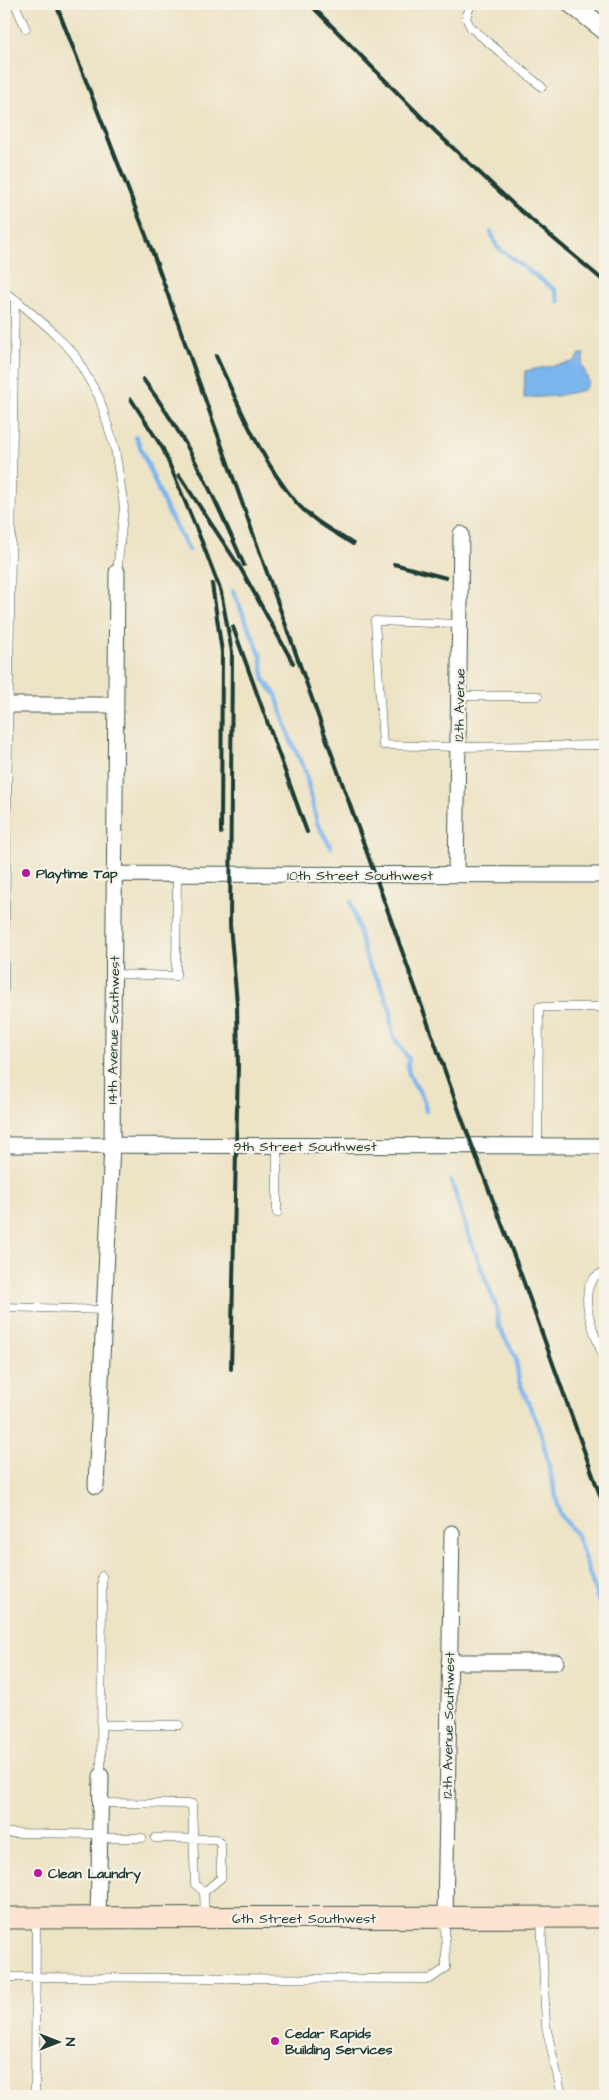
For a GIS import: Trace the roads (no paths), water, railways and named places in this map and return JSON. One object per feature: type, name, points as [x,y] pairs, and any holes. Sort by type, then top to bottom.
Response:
[{"type":"main road","name":"6th Street Southwest","points":[[4,1918],[605,1917]]},
{"type":"street","points":[[572,4],[605,30]]},
{"type":"street","name":"12th Avenue","points":[[456,875],[461,534]]},
{"type":"street","name":"14th Avenue Southwest","points":[[96,1486],[112,1145],[117,572]]},
{"type":"street","points":[[6,705],[116,705]]},
{"type":"street","name":"10th Street Southwest","points":[[115,874],[605,875]]},
{"type":"street","name":"9th Street Southwest","points":[[4,1145],[605,1146]]},
{"type":"street","name":"12th Avenue Southwest","points":[[445,1918],[452,1533]]},
{"type":"street","points":[[449,1662],[556,1662]]},
{"type":"street","points":[[98,1919],[101,1776]]},
{"type":"lane","points":[[15,4],[26,29]]},
{"type":"lane","points":[[471,4],[466,18],[471,28],[542,87]]},
{"type":"lane","points":[[4,292],[50,329],[74,354],[99,398],[115,448],[124,506],[117,572]]},
{"type":"lane","points":[[4,990],[6,705],[15,299]]},
{"type":"lane","points":[[461,624],[375,621],[383,744],[458,747],[605,745]]},
{"type":"lane","points":[[459,696],[538,696]]},
{"type":"lane","points":[[114,974],[176,976],[177,874]]},
{"type":"lane","points":[[538,1146],[539,1007],[605,1007]]},
{"type":"lane","points":[[277,1146],[277,1213]]},
{"type":"lane","points":[[605,1272],[595,1277],[587,1292],[588,1313],[605,1362]]},
{"type":"lane","points":[[4,1307],[104,1310]]},
{"type":"lane","points":[[101,1776],[102,1576]]},
{"type":"lane","points":[[101,1725],[179,1725]]},
{"type":"lane","points":[[101,1803],[192,1804],[195,1884],[204,1892],[205,1918]]},
{"type":"lane","points":[[4,1833],[142,1838]]},
{"type":"lane","points":[[155,1838],[216,1839],[222,1844],[221,1878],[204,1892]]},
{"type":"lane","points":[[541,1917],[546,2026],[562,2096]]},
{"type":"lane","points":[[35,2096],[36,1918]]},
{"type":"lane","points":[[4,1977],[430,1979],[446,1968],[445,1918]]},
{"type":"water","points":[[580,354],[584,354],[582,365],[589,382],[584,390],[556,396],[524,398],[525,371],[573,362]]},
{"type":"waterway","points":[[491,232],[497,247],[555,290],[559,302]]},
{"type":"waterway","points":[[136,437],[167,510],[189,550]]},
{"type":"waterway","points":[[233,591],[261,656],[264,680],[276,695],[291,741],[305,770],[317,823],[331,847]]},
{"type":"waterway","points":[[351,902],[368,964],[379,981],[391,1011],[391,1025],[394,1038],[409,1059],[408,1071],[424,1100],[426,1111]]},
{"type":"waterway","points":[[451,1180],[468,1234],[496,1306],[499,1327],[516,1358],[519,1381],[541,1432],[560,1514],[577,1535],[605,1621]]},
{"type":"railway","points":[[56,4],[154,256],[462,1119],[519,1269],[605,1509]]},
{"type":"railway","points":[[310,4],[436,132],[514,205],[605,282]]},
{"type":"railway","points":[[216,356],[251,431],[282,485],[308,513],[353,544]]},
{"type":"railway","points":[[143,379],[159,400],[186,445],[222,516],[244,565]]},
{"type":"railway","points":[[131,399],[163,449],[202,542],[221,592],[232,652],[230,925],[237,1003],[238,1066],[231,1369]]},
{"type":"railway","points":[[179,475],[241,569],[293,663]]},
{"type":"railway","points":[[394,564],[446,578]]},
{"type":"railway","points":[[212,584],[222,652],[221,833]]},
{"type":"railway","points":[[233,627],[307,832]]},
{"type":"place","name":"Playtime Tap","points":[[26,873]]},
{"type":"place","name":"Clean Laundry","points":[[38,1873]]},
{"type":"place","name":"Cedar Rapids Building Services","points":[[275,2041]]}]
